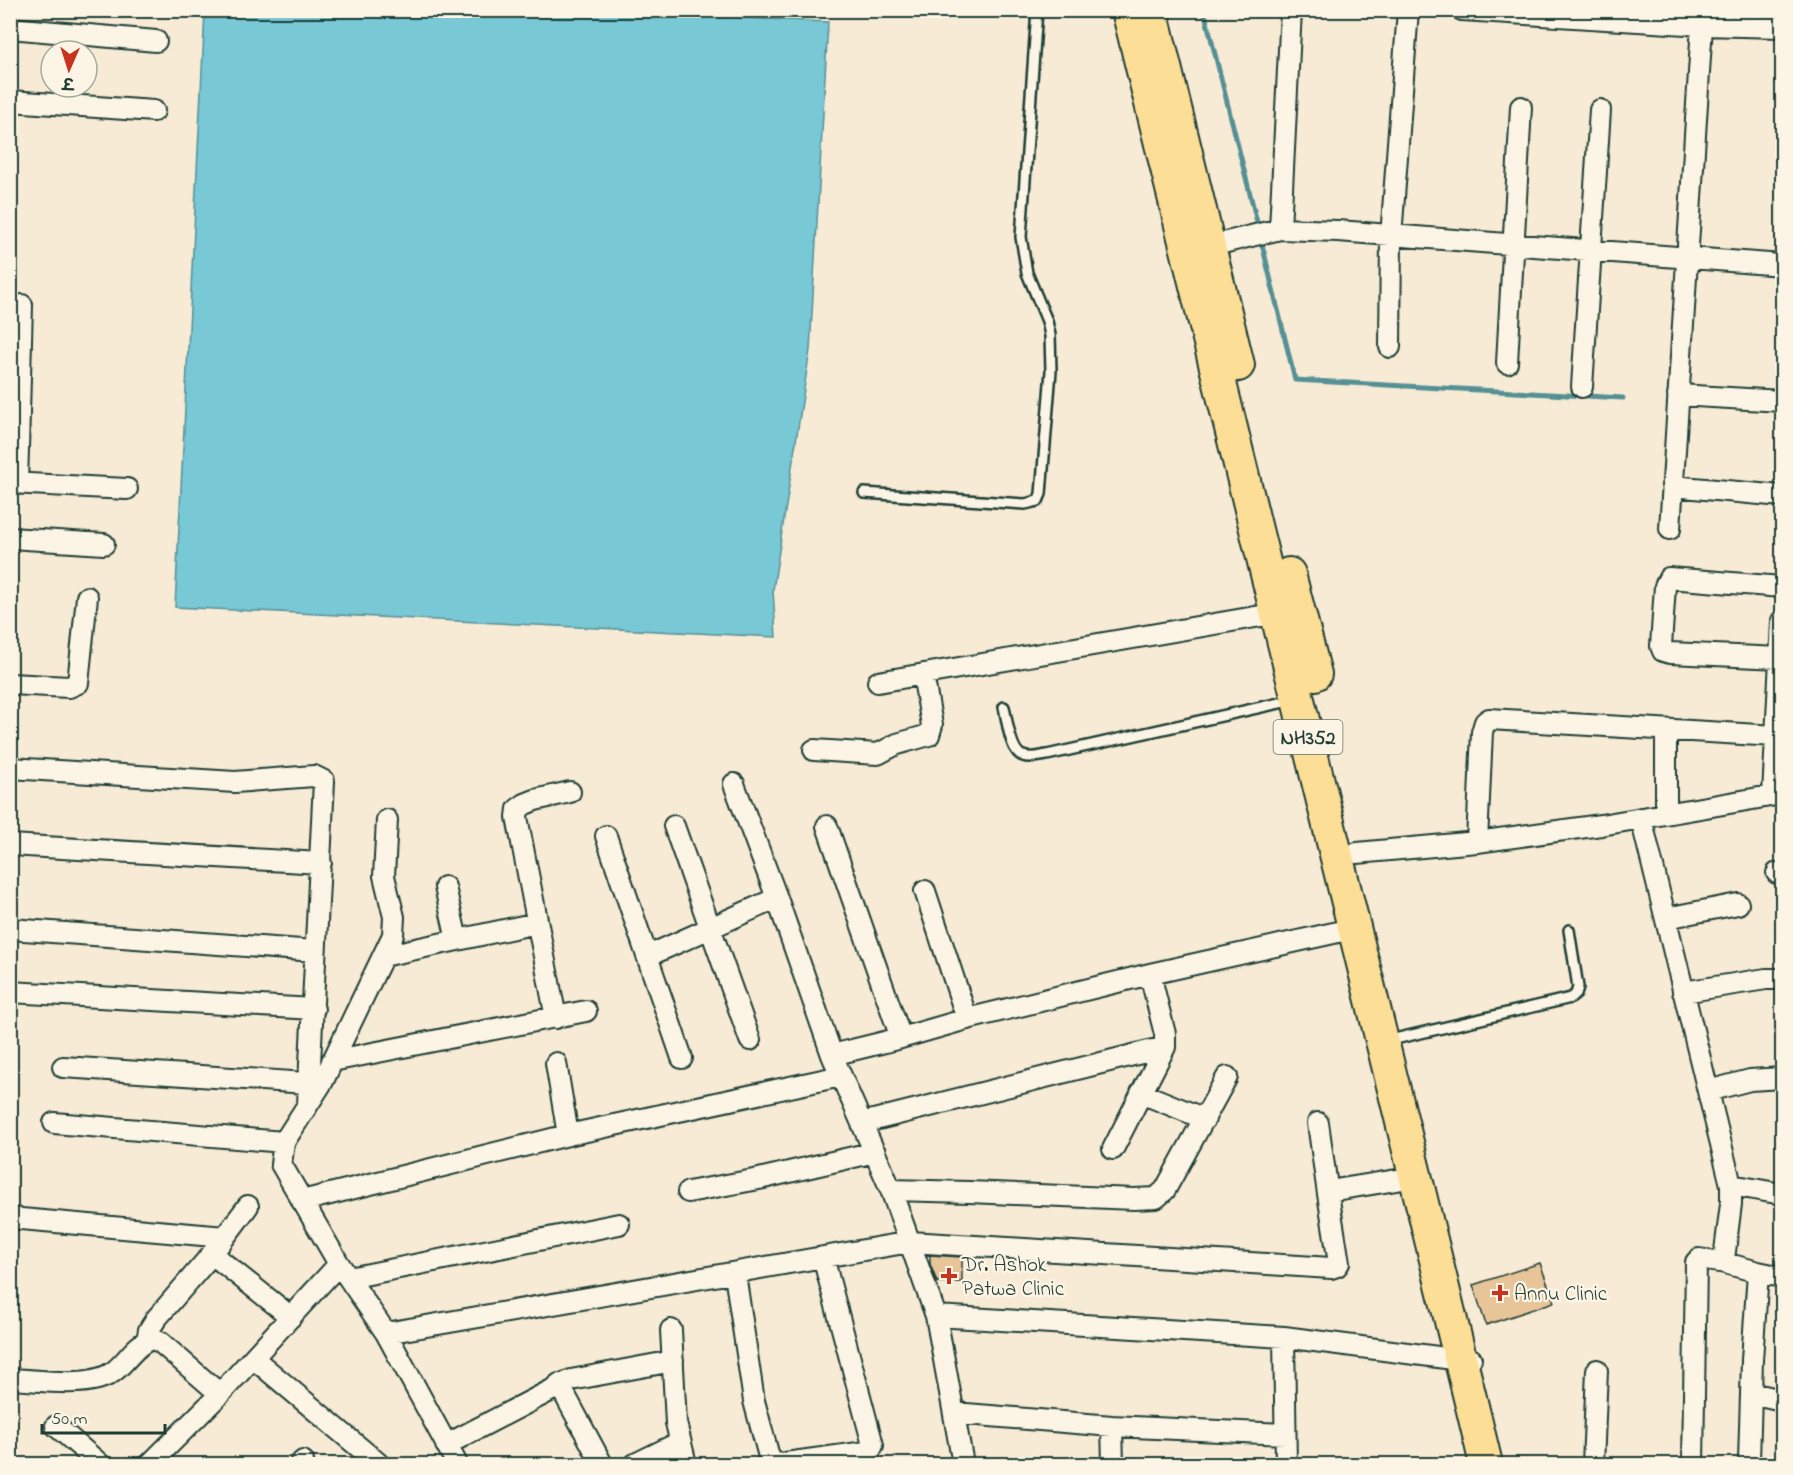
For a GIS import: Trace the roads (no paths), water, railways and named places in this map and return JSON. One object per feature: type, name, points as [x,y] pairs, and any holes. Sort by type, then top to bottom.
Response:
[{"type":"highway","name":"NH352","points":[[1128,10],[1199,249]]},
{"type":"highway","name":"NH352","points":[[1151,10],[1174,112],[1199,249],[1287,621],[1357,853],[1400,1038],[1468,1359],[1486,1464]]},
{"type":"highway","name":"NH352","points":[[1287,621],[1299,699],[1356,928],[1414,1177],[1468,1359],[1505,1464]]},
{"type":"street","points":[[1280,229],[1291,10]]},
{"type":"street","points":[[1390,347],[1391,237],[1408,10]]},
{"type":"street","points":[[1462,10],[1635,15],[1702,25],[1782,27]]},
{"type":"street","points":[[1670,529],[1702,25]]},
{"type":"street","points":[[10,28],[156,41]]},
{"type":"street","points":[[10,101],[154,111]]},
{"type":"street","points":[[1507,363],[1521,107]]},
{"type":"street","points":[[1582,387],[1600,110]]},
{"type":"street","points":[[1199,249],[1280,229],[1338,231],[1391,237],[1782,266]]},
{"type":"street","points":[[22,305],[14,484],[128,489]]},
{"type":"street","points":[[1678,395],[1782,401]]},
{"type":"street","points":[[1672,486],[1782,496]]},
{"type":"street","points":[[10,538],[104,544]]},
{"type":"street","points":[[1780,658],[1670,653],[1663,651],[1661,646],[1667,579],[1782,587]]},
{"type":"street","points":[[10,684],[69,687],[78,683],[87,597]]},
{"type":"street","points":[[878,682],[1287,621]]},
{"type":"street","points":[[1357,853],[1477,842],[1601,825],[1778,794],[1776,736],[1782,621]]},
{"type":"street","points":[[814,750],[878,754],[897,744],[929,735],[932,725],[923,674]]},
{"type":"street","points":[[1477,842],[1482,732],[1485,722],[1489,719],[1776,736]]},
{"type":"street","points":[[1666,730],[1666,813]]},
{"type":"street","points":[[10,768],[235,782],[314,776],[321,778],[325,785],[308,1104]]},
{"type":"street","points":[[734,784],[832,1055],[891,1191],[936,1316],[963,1464]]},
{"type":"street","points":[[556,1018],[517,814],[525,804],[570,792]]},
{"type":"street","points":[[1641,818],[1731,1185],[1725,1257],[1721,1262]]},
{"type":"street","points":[[387,820],[384,876],[394,923],[393,935],[323,1081],[284,1142],[281,1164],[344,1271],[386,1333],[457,1464]]},
{"type":"street","points":[[674,826],[750,1040]]},
{"type":"street","points":[[827,826],[901,1038]]},
{"type":"street","points":[[606,836],[682,1058]]},
{"type":"street","points":[[10,845],[321,863]]},
{"type":"street","points":[[445,887],[457,940]]},
{"type":"street","points":[[925,891],[967,1019]]},
{"type":"street","points":[[648,956],[777,898]]},
{"type":"street","points":[[1666,918],[1738,904]]},
{"type":"street","points":[[383,956],[537,923]]},
{"type":"street","points":[[832,1055],[1150,974],[1356,928]]},
{"type":"street","points":[[10,929],[315,951]]},
{"type":"street","points":[[1113,1149],[1165,1047],[1166,1039],[1150,974]]},
{"type":"street","points":[[1683,992],[1766,979],[1782,979]]},
{"type":"street","points":[[10,992],[314,1009]]},
{"type":"street","points":[[332,1061],[586,1011]]},
{"type":"street","points":[[862,1123],[1165,1047]]},
{"type":"street","points":[[556,1063],[568,1135]]},
{"type":"street","points":[[63,1068],[308,1083]]},
{"type":"street","points":[[302,1201],[568,1135],[841,1076]]},
{"type":"street","points":[[891,1191],[1151,1199],[1163,1194],[1227,1077]]},
{"type":"street","points":[[1708,1091],[1750,1080],[1782,1078]]},
{"type":"street","points":[[1141,1094],[1205,1119]]},
{"type":"street","points":[[54,1123],[284,1142]]},
{"type":"street","points":[[386,1333],[910,1242],[1331,1268],[1339,1263],[1318,1123]]},
{"type":"street","points":[[688,1192],[759,1179],[875,1152]]},
{"type":"street","points":[[1328,1194],[1335,1190],[1414,1177]]},
{"type":"street","points":[[1731,1185],[1782,1194]]},
{"type":"street","points":[[10,1379],[71,1382],[99,1378],[114,1371],[147,1340],[149,1330],[156,1319],[212,1254],[248,1206]]},
{"type":"street","points":[[10,1218],[225,1237]]},
{"type":"street","points":[[150,1464],[220,1394],[291,1317],[344,1271],[619,1224]]},
{"type":"street","points":[[212,1254],[291,1317]]},
{"type":"street","points":[[778,1464],[866,1452],[873,1445],[823,1257]]},
{"type":"street","points":[[1693,1464],[1696,1262],[1701,1259],[1721,1262],[1782,1277]]},
{"type":"street","points":[[1749,1461],[1758,1272]]},
{"type":"street","points":[[735,1274],[754,1401],[771,1464]]},
{"type":"street","points":[[936,1316],[1284,1337],[1468,1359]]},
{"type":"street","points":[[671,1330],[675,1408],[686,1464]]},
{"type":"street","points":[[1284,1337],[1286,1464]]},
{"type":"street","points":[[147,1340],[160,1342],[220,1394]]},
{"type":"street","points":[[254,1358],[379,1464]]},
{"type":"street","points":[[446,1445],[559,1384],[586,1376],[673,1360]]},
{"type":"street","points":[[1593,1464],[1597,1370]]},
{"type":"street","points":[[559,1384],[602,1464]]},
{"type":"street","points":[[1751,1393],[1782,1400]]},
{"type":"street","points":[[954,1413],[1112,1426],[1285,1434]]},
{"type":"street","points":[[56,1426],[100,1464]]},
{"type":"street","points":[[1112,1426],[1113,1464]]},
{"type":"street","points":[[635,1464],[680,1442]]},
{"type":"lane","points":[[864,494],[1025,504],[1038,501],[1041,494],[1051,371],[1050,335],[1047,321],[1027,273],[1021,237],[1037,10]]},
{"type":"lane","points":[[1004,707],[1014,748],[1020,755],[1030,757],[1299,699]]},
{"type":"lane","points":[[1400,1038],[1571,998],[1576,994],[1578,987],[1569,930]]},
{"type":"water","points":[[205,11],[602,11],[828,22],[810,350],[773,590],[776,637],[175,607]]},
{"type":"waterway","points":[[1204,10],[1259,230]]},
{"type":"waterway","points":[[1262,244],[1295,380],[1623,398]]},
{"type":"place","name":"Dr. Ashok Patwa Clinic","points":[[949,1276]]},
{"type":"place","name":"Annu Clinic","points":[[1500,1293]]}]
